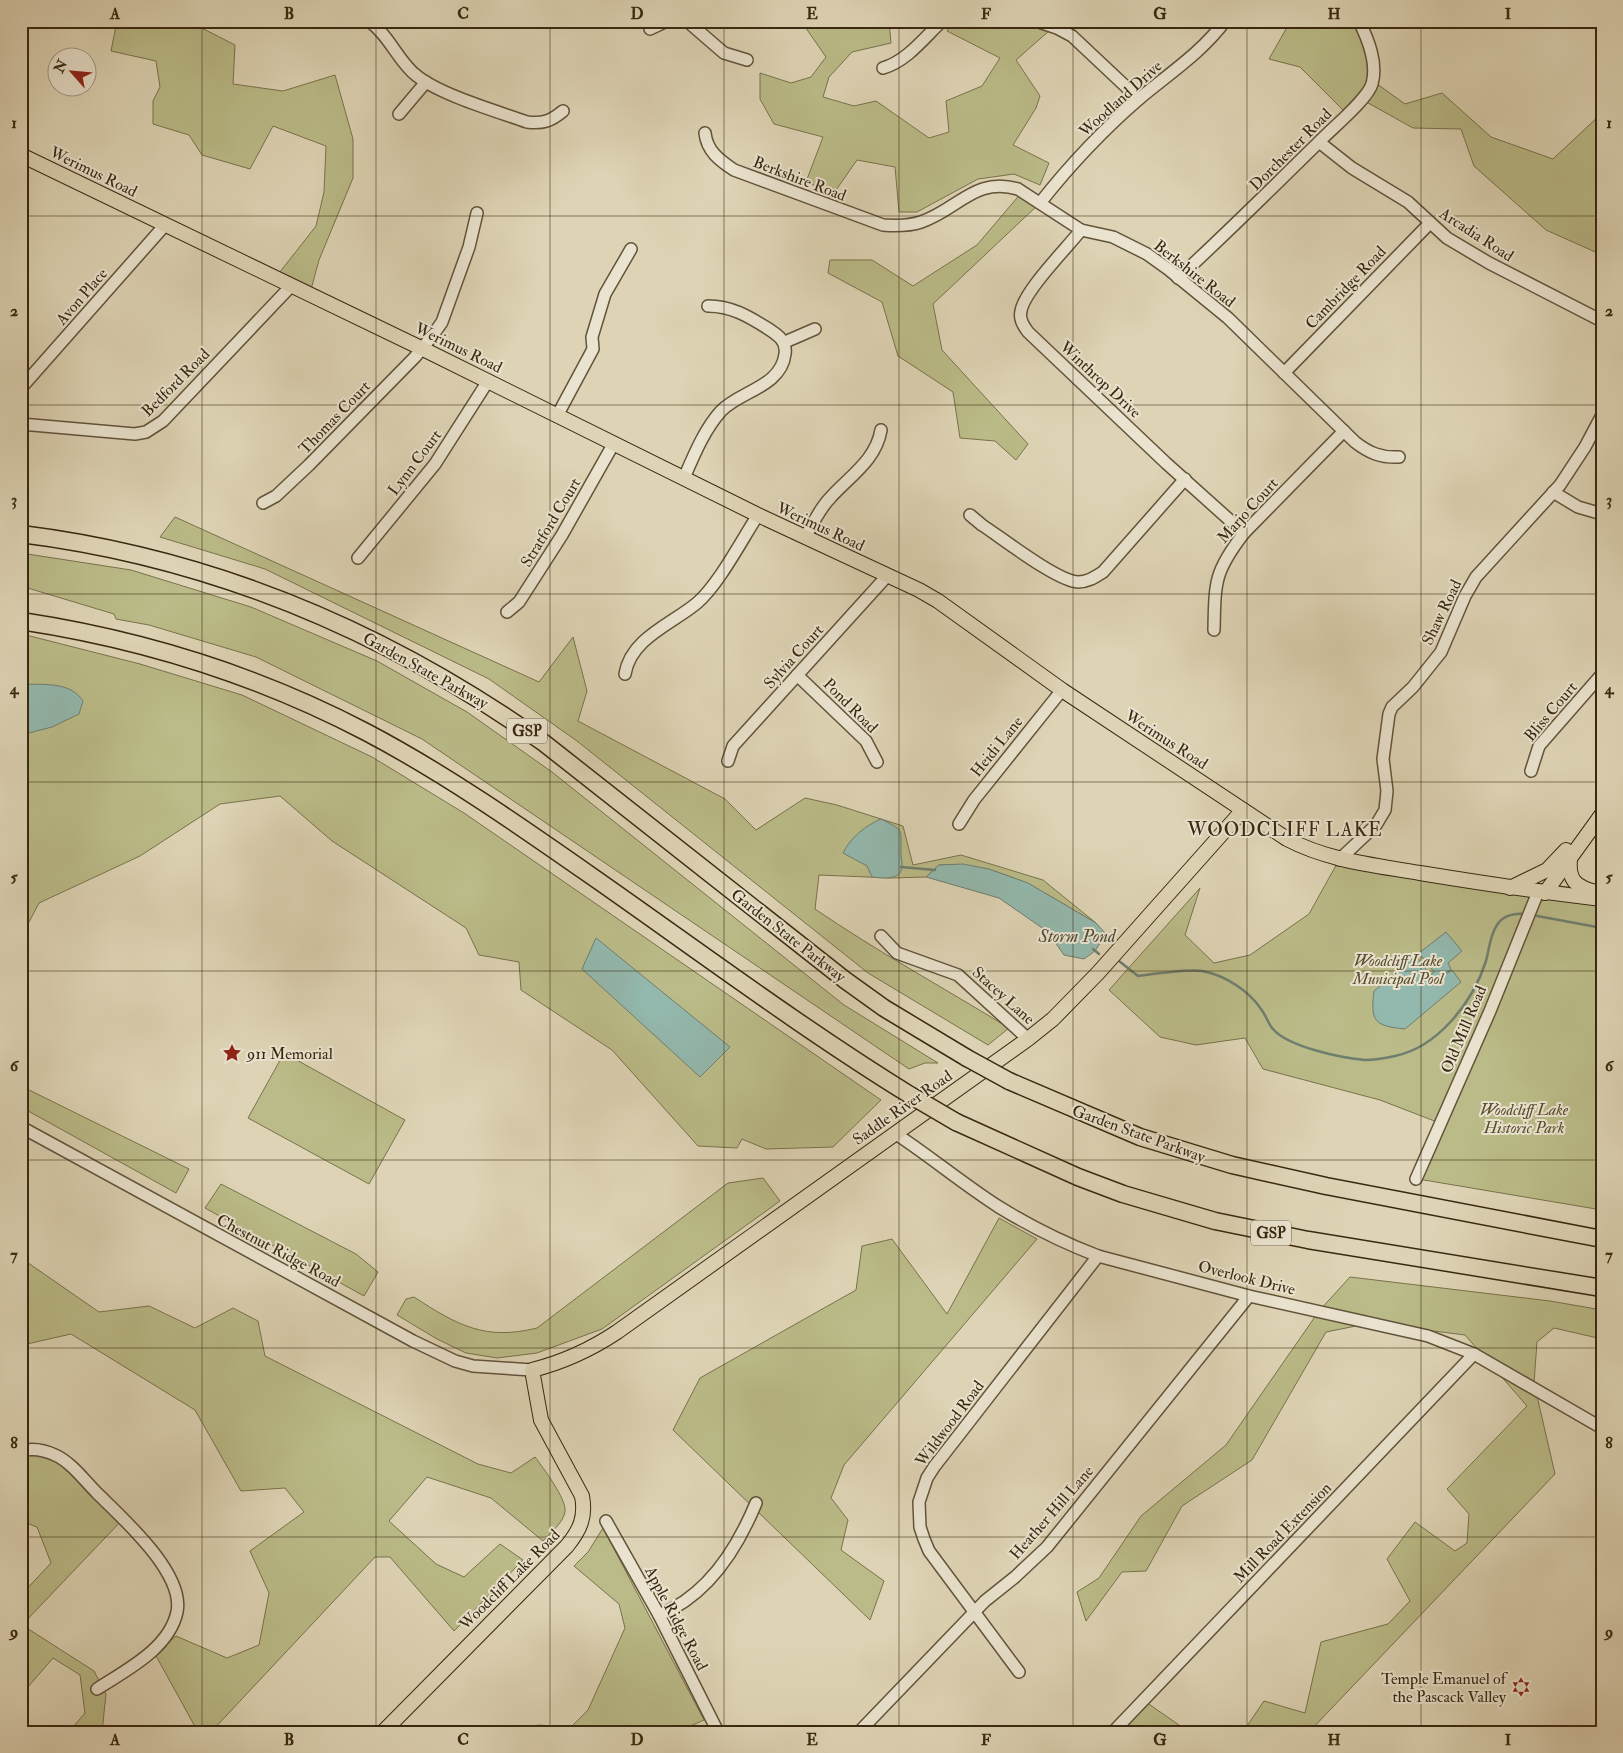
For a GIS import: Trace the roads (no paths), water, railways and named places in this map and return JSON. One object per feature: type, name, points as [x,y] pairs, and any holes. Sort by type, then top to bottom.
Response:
[{"type":"highway","name":"Garden State Parkway","points":[[21,534],[109,548],[166,562],[250,587],[338,623],[423,665],[473,694],[544,743],[845,980],[884,1008],[1008,1081],[1140,1137],[1232,1165],[1373,1196],[1602,1239]]},
{"type":"highway","name":"GSP","points":[[21,621],[93,634],[186,659],[277,691],[364,731],[413,758],[486,803],[827,1042],[910,1095],[956,1122],[1078,1178],[1123,1194],[1215,1221],[1308,1240],[1602,1288]]},
{"type":"main road","name":"Werimus Road","points":[[21,155],[423,348],[758,516],[806,536],[938,601],[1062,690],[1296,844],[1339,860],[1510,888],[1602,899]]},
{"type":"main road","name":"Saddle River Road","points":[[532,1370],[560,1363],[574,1357],[617,1332],[1028,1039],[1053,1018],[1092,979],[1243,810]]},
{"type":"main road","points":[[1541,892],[1570,858],[1602,814]]},
{"type":"main road","points":[[1510,888],[1547,870],[1565,851],[1582,841]]},
{"type":"main road","points":[[1570,858],[1570,877],[1575,884],[1602,893]]},
{"type":"main road","name":"Woodcliff Lake Road","points":[[383,1732],[567,1546],[582,1524],[584,1507],[582,1496],[541,1420],[532,1370]]},
{"type":"street","points":[[369,21],[378,28],[415,75],[426,82],[526,122],[540,124],[553,120],[563,111]]},
{"type":"street","points":[[650,29],[667,21]]},
{"type":"street","points":[[687,21],[724,53],[748,60]]},
{"type":"street","points":[[883,68],[894,65],[906,56],[942,21]]},
{"type":"street","points":[[1036,21],[1057,28],[1072,36],[1139,99]]},
{"type":"street","name":"Woodland Drive","points":[[1040,203],[1066,170],[1139,99],[1213,38],[1225,21]]},
{"type":"street","name":"Dorchester Road","points":[[1178,278],[1252,210],[1348,115],[1372,85],[1374,72],[1372,56],[1359,21]]},
{"type":"street","points":[[399,114],[426,82]]},
{"type":"street","name":"Berkshire Road","points":[[704,133],[706,143],[718,159],[734,170],[883,224],[908,225],[922,222],[979,189],[989,186],[1008,186],[1018,189],[1081,230],[1114,237],[1131,245],[1168,269],[1228,318],[1344,432],[1367,452],[1388,458],[1399,457]]},
{"type":"street","name":"Arcadia Road","points":[[1319,142],[1352,168],[1408,202],[1429,224],[1489,263],[1602,321]]},
{"type":"street","name":"Thomas Court","points":[[263,503],[276,496],[309,465],[423,348],[442,322],[469,247],[477,213]]},
{"type":"street","name":"Avon Place","points":[[21,388],[165,224]]},
{"type":"street","name":"Cambridge Road","points":[[1284,373],[1429,224]]},
{"type":"street","name":"Winthrop Drive","points":[[1081,230],[1028,294],[1020,312],[1022,323],[1028,332],[1244,533]]},
{"type":"street","points":[[557,416],[593,349],[592,337],[605,294],[631,248]]},
{"type":"street","name":"Bedford Road","points":[[21,424],[135,434],[146,432],[163,421],[292,285]]},
{"type":"street","points":[[708,306],[731,308],[746,315],[777,334],[785,342]]},
{"type":"street","points":[[785,342],[815,329]]},
{"type":"street","points":[[684,478],[706,432],[722,410],[777,373],[783,364],[785,342]]},
{"type":"street","name":"Lynn Court","points":[[358,558],[435,464],[488,381]]},
{"type":"street","name":"Shaw Road","points":[[1339,860],[1376,825],[1385,810],[1387,791],[1383,759],[1389,714],[1392,706],[1413,687],[1441,652],[1465,596],[1476,577],[1573,468],[1602,415]]},
{"type":"street","points":[[806,536],[818,513],[830,498],[871,456],[879,442],[880,430]]},
{"type":"street","name":"Marjo Court","points":[[1214,630],[1216,583],[1220,567],[1244,533],[1344,432]]},
{"type":"street","name":"Stratford Court","points":[[507,612],[519,602],[562,535],[614,443]]},
{"type":"street","points":[[970,515],[1060,577],[1077,582],[1085,582],[1103,572],[1185,479]]},
{"type":"street","points":[[1553,492],[1578,507],[1602,514]]},
{"type":"street","points":[[626,674],[627,664],[642,644],[698,602],[758,516]]},
{"type":"street","name":"Sylvia Court","points":[[728,761],[733,746],[888,576]]},
{"type":"street","name":"Bliss Court","points":[[1531,771],[1539,746],[1602,674]]},
{"type":"street","name":"Pond Road","points":[[797,675],[866,741],[877,762]]},
{"type":"street","name":"Heidi Lane","points":[[959,824],[974,800],[1062,690]]},
{"type":"street","name":"Old Mill Road","points":[[1416,1179],[1490,1011],[1531,909],[1541,892]]},
{"type":"street","name":"Stacey Lane","points":[[881,936],[897,953],[958,975],[1028,1039]]},
{"type":"street","name":"Chestnut Ridge Road","points":[[21,1127],[413,1341],[455,1361],[473,1366],[532,1370]]},
{"type":"street","name":"Overlook Drive","points":[[896,1134],[1017,1218],[1078,1249],[1249,1296],[1428,1336],[1474,1354],[1602,1428]]},
{"type":"street","name":"Wildwood Road","points":[[1019,1672],[974,1613],[924,1540],[919,1514],[922,1490],[934,1467],[1098,1256]]},
{"type":"street","name":"Heather Hill Lane","points":[[858,1732],[985,1601],[1027,1567],[1047,1547],[1249,1296]]},
{"type":"street","name":"Mill Road Extension","points":[[1113,1732],[1474,1354]]},
{"type":"street","points":[[21,1451],[46,1451],[66,1462],[140,1535],[157,1557],[175,1588],[178,1601],[167,1635],[151,1652],[97,1689]]},
{"type":"street","points":[[659,1615],[679,1607],[713,1575],[740,1541],[756,1503]]},
{"type":"street","name":"Apple Ridge Road","points":[[606,1521],[659,1615],[718,1732]]},
{"type":"water","points":[[21,684],[55,685],[71,690],[83,701],[79,714],[52,727],[21,735]]},
{"type":"water","points":[[881,819],[897,828],[901,838],[901,871],[895,877],[890,878],[872,877],[867,866],[843,853],[859,833]]},
{"type":"water","name":"Storm Pond","points":[[963,864],[989,869],[1028,883],[1096,923],[1106,934],[1095,951],[1084,959],[1064,955],[1048,932],[999,898],[926,877],[939,865]]},
{"type":"water","points":[[1446,932],[1462,951],[1448,963],[1451,969],[1435,982],[1452,970],[1461,982],[1405,1029],[1381,1024],[1374,1016],[1374,991],[1416,956],[1428,972],[1424,976],[1427,978],[1434,972],[1419,953]]},
{"type":"water","points":[[596,938],[730,1047],[700,1077],[582,969]]},
{"type":"waterway","points":[[901,867],[935,870]]},
{"type":"waterway","points":[[1119,961],[1138,976],[1196,971],[1219,976],[1236,985],[1250,996],[1263,1011],[1273,1029],[1290,1041],[1343,1057],[1365,1060],[1376,1059],[1411,1051],[1426,1043],[1452,1021],[1463,1007],[1480,976],[1486,961],[1491,938],[1497,925],[1510,915],[1527,914]]},
{"type":"waterway","points":[[1532,915],[1602,928]]},
{"type":"waterway","points":[[1093,949],[1099,954]]},
{"type":"place","name":"911 Memorial","points":[[232,1053]]},
{"type":"place","name":"Temple Emanuel of the Pascack Valley","points":[[1521,1687]]},
{"type":"district","name":"WOODCLIFF LAKE","points":[[1285,829]]},
{"type":"park label","name":"Woodcliff Lake Municipal Pool","points":[[1398,969]]},
{"type":"park label","name":"Woodcliff Lake Historic Park","points":[[1524,1118]]}]
